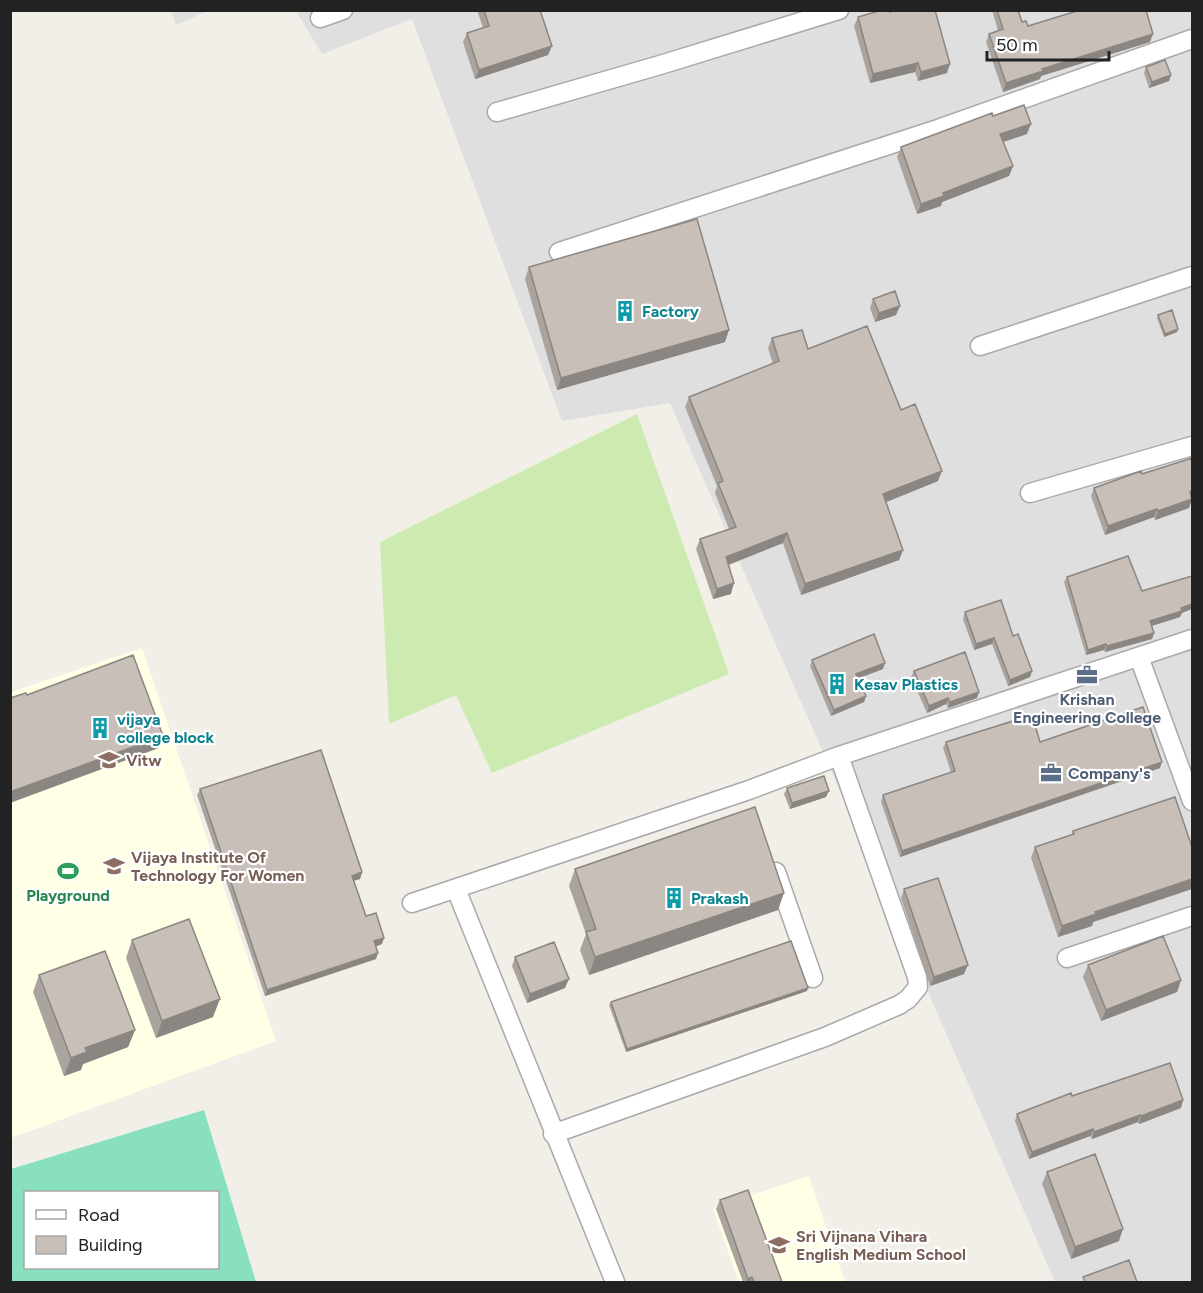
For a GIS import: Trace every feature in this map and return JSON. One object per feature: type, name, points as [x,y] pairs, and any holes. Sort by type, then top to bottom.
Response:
[{"type":"street","points":[[320,18],[343,10]]},
{"type":"street","points":[[497,112],[839,10]]},
{"type":"street","points":[[559,252],[938,129],[1192,39]]},
{"type":"street","points":[[980,346],[1192,276]]},
{"type":"street","points":[[1030,493],[1192,446]]},
{"type":"street","points":[[412,903],[750,796],[839,756],[1192,639]]},
{"type":"street","points":[[1139,657],[1192,801]]},
{"type":"street","points":[[554,1134],[825,1037],[899,1005],[918,987],[917,977],[839,756]]},
{"type":"street","points":[[771,856],[813,978]]},
{"type":"street","points":[[456,889],[615,1282]]},
{"type":"street","points":[[1067,958],[1192,916]]},
{"type":"shaded area","points":[[171,11],[207,11],[176,25]]},
{"type":"shaded area","points":[[296,11],[1192,11],[1192,1282],[1055,1282],[670,403],[562,421],[412,19],[322,54]]},
{"type":"shaded area","name":"Vijaya Institute Of Technology For Women","points":[[142,648],[276,1041],[11,1138],[11,692]]},
{"type":"shaded area","name":"Sri Vijnana Vihara English Medium School","points":[[809,1176],[845,1282],[739,1282],[713,1208]]},
{"type":"green space","points":[[637,414],[729,674],[492,773],[456,695],[389,724],[380,542]]},
{"type":"green space","points":[[204,1110],[256,1282],[11,1282],[11,1169]]},
{"type":"building","points":[[484,10],[540,10],[552,46],[479,70],[467,33],[489,26]]},
{"type":"building","points":[[882,10],[890,12],[935,10],[950,64],[921,72],[918,63],[873,74],[858,17]]},
{"type":"building","points":[[997,10],[1018,10],[1022,22],[1026,21],[1028,26],[1077,10],[1146,10],[1153,34],[1042,69],[1043,71],[1006,83],[989,34],[1003,29]]},
{"type":"building","points":[[1165,60],[1171,75],[1152,82],[1146,67]]},
{"type":"building","points":[[1024,105],[1031,124],[1000,134],[1013,166],[921,204],[901,147],[992,113],[993,116]]},
{"type":"building","name":"Factory","points":[[697,219],[729,330],[561,378],[529,267]]},
{"type":"building","points":[[895,291],[900,306],[879,313],[873,299]]},
{"type":"building","points":[[1172,310],[1178,329],[1165,334],[1158,315]]},
{"type":"building","points":[[867,326],[901,410],[915,404],[942,471],[883,494],[903,550],[805,584],[787,533],[726,557],[734,583],[717,589],[700,539],[736,527],[718,483],[723,481],[689,397],[779,361],[772,338],[802,330],[808,349]]},
{"type":"building","points":[[1192,458],[1192,491],[1190,492],[1192,499],[1108,526],[1094,488],[1141,471],[1142,474]]},
{"type":"building","points":[[1128,556],[1142,591],[1192,576],[1192,604],[1181,608],[1182,611],[1150,621],[1154,633],[1088,650],[1067,577]]},
{"type":"building","points":[[1001,600],[1013,636],[1018,634],[1032,671],[1010,680],[994,638],[976,644],[965,612]]},
{"type":"building","points":[[874,634],[885,663],[856,674],[866,696],[834,710],[812,660]]},
{"type":"building","points":[[965,652],[979,692],[950,702],[948,698],[929,706],[914,671]]},
{"type":"building","name":"vijaya college block","points":[[133,655],[163,736],[10,792],[10,698],[26,693],[27,695]]},
{"type":"building","points":[[1143,707],[1162,762],[902,851],[883,795],[955,771],[946,742],[1032,715],[1040,742]]},
{"type":"building","points":[[321,750],[362,872],[352,876],[366,916],[376,913],[384,938],[374,941],[378,953],[267,990],[200,789]]},
{"type":"building","points":[[824,776],[829,791],[792,803],[787,788]]},
{"type":"building","points":[[1175,797],[1192,847],[1192,879],[1095,912],[1096,914],[1062,926],[1035,847],[1074,834],[1073,831]]},
{"type":"building","name":"Prakash","points":[[755,807],[784,893],[595,957],[586,932],[596,929],[575,869]]},
{"type":"building","points":[[938,878],[968,965],[934,977],[904,889]]},
{"type":"building","points":[[189,919],[220,999],[162,1021],[132,940]]},
{"type":"building","points":[[1163,936],[1181,980],[1106,1010],[1088,965]]},
{"type":"building","points":[[791,941],[808,988],[627,1049],[611,1002]]},
{"type":"building","points":[[554,942],[569,979],[530,994],[515,957]]},
{"type":"building","points":[[105,951],[135,1030],[85,1048],[87,1052],[71,1058],[39,975]]},
{"type":"building","points":[[1170,1063],[1183,1100],[1094,1132],[1093,1129],[1032,1152],[1017,1114],[1071,1093],[1072,1096]]},
{"type":"building","points":[[1095,1154],[1123,1229],[1075,1247],[1047,1172]]},
{"type":"building","points":[[748,1190],[782,1282],[754,1282],[752,1277],[748,1279],[720,1200]]},
{"type":"building","points":[[1129,1260],[1137,1282],[1085,1282],[1083,1277]]},
{"type":"place","name":"Factory","points":[[625,311]]},
{"type":"place","name":"Krishan Engineering College","points":[[1087,675]]},
{"type":"place","name":"Kesav Plastics","points":[[837,684]]},
{"type":"place","name":"vijaya college block","points":[[100,728]]},
{"type":"place","name":"Vitw","points":[[109,760]]},
{"type":"place","name":"Company's","points":[[1051,773]]},
{"type":"place","name":"Vijaya Institute Of Technology For Women","points":[[114,866]]},
{"type":"place","name":"Playground","points":[[68,871]]},
{"type":"place","name":"Prakash","points":[[674,898]]},
{"type":"place","name":"Sri Vijnana Vihara English Medium School","points":[[779,1245]]}]
